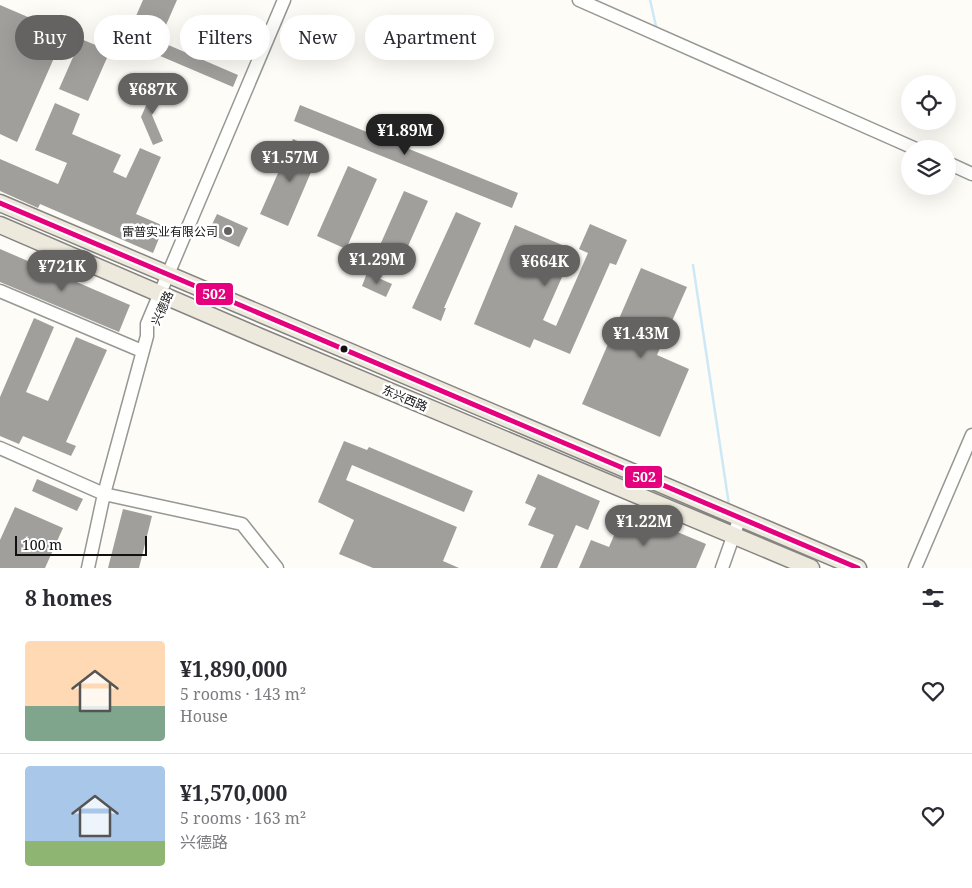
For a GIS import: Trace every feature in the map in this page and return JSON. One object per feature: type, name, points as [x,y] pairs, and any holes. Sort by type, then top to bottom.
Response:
[{"type":"main road","name":"东兴西路","points":[[0,203],[858,568]]},
{"type":"main road","name":"东兴西路","points":[[0,225],[811,568]]},
{"type":"street","name":"兴德路","points":[[88,568],[104,494],[147,336],[147,324],[164,295],[284,0]]},
{"type":"street","name":"兴德路","points":[[172,276],[293,0]]},
{"type":"street","points":[[579,0],[901,142]]},
{"type":"street","points":[[956,167],[972,174]]},
{"type":"street","points":[[0,291],[142,351]]},
{"type":"street","points":[[915,568],[972,435]]},
{"type":"street","points":[[0,448],[104,494],[242,524],[276,568]]},
{"type":"street","points":[[722,568],[742,518]]},
{"type":"building","points":[[143,0],[177,0],[170,16],[136,15]]},
{"type":"building","points":[[0,5],[23,15],[15,15],[15,60],[53,60],[17,142],[0,134]]},
{"type":"building","points":[[84,40],[94,44],[94,60],[106,60],[88,101],[59,89],[72,60],[84,60]]},
{"type":"building","points":[[170,46],[180,50],[180,60],[203,60],[238,75],[233,87],[170,60]]},
{"type":"building","points":[[156,83],[164,87],[152,115],[163,141],[153,145],[141,117]]},
{"type":"building","points":[[55,103],[80,114],[72,134],[121,155],[113,172],[126,178],[140,148],[161,157],[136,214],[164,226],[153,253],[40,204],[38,208],[0,191],[0,159],[58,184],[67,163],[35,150]]},
{"type":"building","points":[[300,105],[518,193],[512,208],[294,121]]},
{"type":"building","points":[[293,139],[320,151],[288,226],[260,214]]},
{"type":"building","points":[[348,166],[377,179],[346,249],[317,236]]},
{"type":"building","points":[[404,191],[428,201],[397,271],[373,261]]},
{"type":"building","points":[[456,212],[481,223],[444,308],[446,308],[441,321],[412,308]]},
{"type":"building","name":"雷普实业有限公司","points":[[217,214],[248,228],[239,247],[208,233]]},
{"type":"building","points":[[590,224],[627,240],[616,265],[610,263],[570,354],[534,339],[530,348],[474,324],[515,225],[574,250],[543,320],[556,326],[588,253],[579,249]]},
{"type":"building","points":[[0,249],[130,305],[119,332],[0,282]]},
{"type":"building","points":[[641,268],[687,287],[657,355],[689,369],[660,437],[582,404]]},
{"type":"building","points":[[367,273],[392,284],[386,297],[362,286]]},
{"type":"building","points":[[34,318],[54,327],[26,392],[48,401],[76,337],[107,350],[66,442],[76,446],[71,456],[23,436],[19,444],[0,436],[0,397]]},
{"type":"building","points":[[344,441],[367,450],[369,447],[473,491],[464,512],[352,465],[346,480],[457,527],[443,561],[459,568],[373,568],[339,554],[354,520],[318,502]]},
{"type":"building","points":[[538,474],[600,501],[588,530],[576,525],[557,568],[540,568],[554,535],[528,525],[536,508],[525,503]]},
{"type":"building","points":[[37,479],[83,499],[77,511],[32,491]]},
{"type":"building","points":[[15,507],[63,528],[45,568],[0,568],[0,540]]},
{"type":"building","points":[[123,509],[152,516],[139,568],[108,568]]},
{"type":"building","points":[[625,510],[706,544],[696,568],[579,568],[591,540],[609,547]]},
{"type":"waterway","points":[[650,0],[656,26]]},
{"type":"waterway","points":[[693,265],[729,505]]},
{"type":"transit line","name":"502","points":[[0,203],[858,568]]},
{"type":"place","name":"雷普实业有限公司","points":[[228,231]]}]
